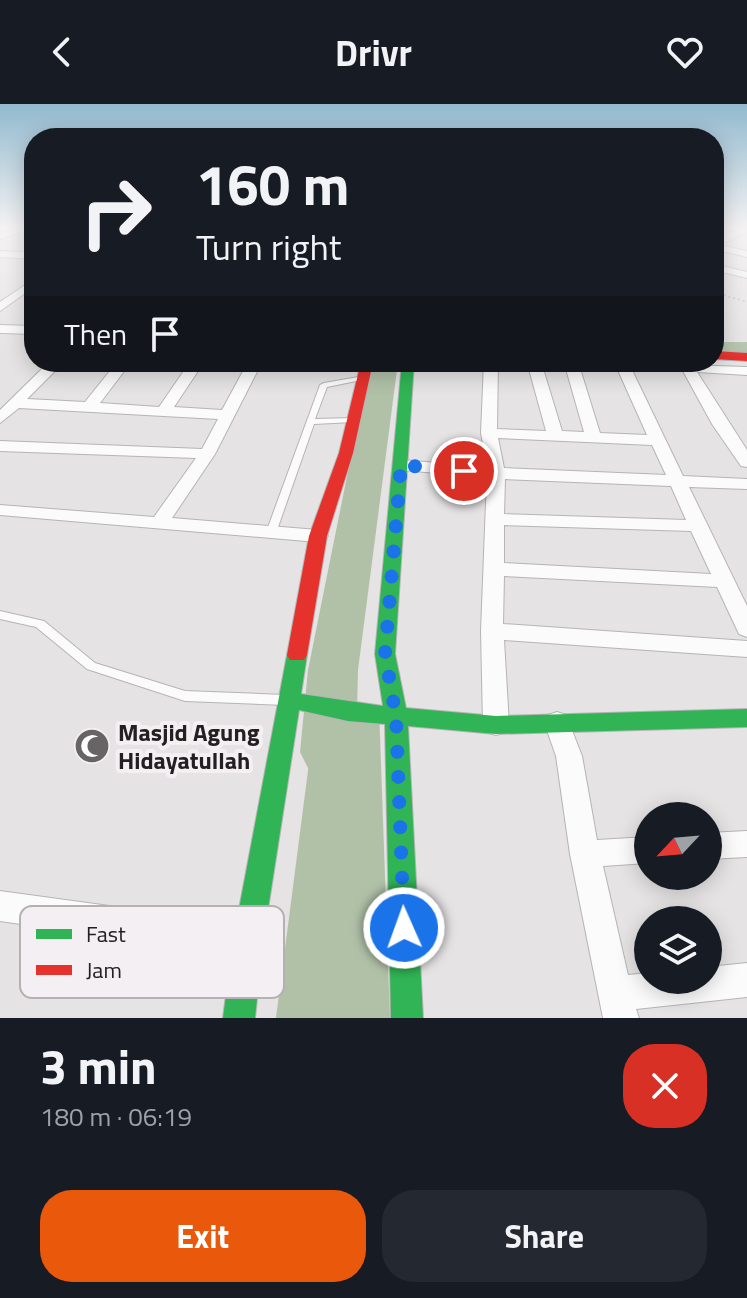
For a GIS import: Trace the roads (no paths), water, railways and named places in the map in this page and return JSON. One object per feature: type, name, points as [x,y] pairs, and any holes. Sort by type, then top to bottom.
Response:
[{"type":"street","points":[[0,308],[24,290]]},
{"type":"street","points":[[0,340],[7,330]]},
{"type":"street","points":[[724,357],[746,361]]},
{"type":"street","points":[[724,364],[746,361]]},
{"type":"street","points":[[0,418],[47,372]]},
{"type":"street","points":[[89,407],[116,372]]},
{"type":"street","points":[[164,411],[190,372]]},
{"type":"street","points":[[160,522],[207,454],[250,372]]},
{"type":"street","points":[[255,906],[297,701],[318,536],[346,453],[366,372]]},
{"type":"street","points":[[407,372],[385,654],[396,717],[407,1018]]},
{"type":"street","points":[[491,372],[489,433],[496,473],[496,569],[492,631],[496,725]]},
{"type":"street","points":[[537,372],[555,436]]},
{"type":"street","points":[[574,372],[593,437]]},
{"type":"street","points":[[492,631],[747,632],[701,526],[656,440],[626,372]]},
{"type":"street","points":[[690,372],[720,424],[747,462]]},
{"type":"street","points":[[16,403],[227,415]]},
{"type":"street","points":[[489,433],[656,440]]},
{"type":"street","points":[[0,446],[207,454]]},
{"type":"street","points":[[401,465],[496,473],[747,484]]},
{"type":"street","points":[[0,510],[318,536]]},
{"type":"street","points":[[495,519],[701,526]]},
{"type":"street","points":[[496,569],[726,581]]},
{"type":"street","points":[[297,701],[348,712],[496,725],[747,718]]},
{"type":"street","points":[[557,722],[569,756],[585,854],[618,1006],[747,980]]},
{"type":"street","points":[[722,845],[747,844]]},
{"type":"street","points":[[585,854],[634,851]]},
{"type":"street","points":[[0,906],[20,909]]},
{"type":"street","points":[[212,1018],[240,1004]]},
{"type":"lane","points":[[272,530],[324,385],[360,372]]},
{"type":"lane","points":[[311,422],[354,420]]},
{"type":"lane","points":[[0,615],[40,624],[91,666],[185,696],[297,701]]},
{"type":"waterway","points":[[724,350],[747,350]]},
{"type":"waterway","points":[[328,752],[333,670],[382,372]]},
{"type":"place","name":"Masjid Agung Hidayatullah","points":[[92,746]]}]
